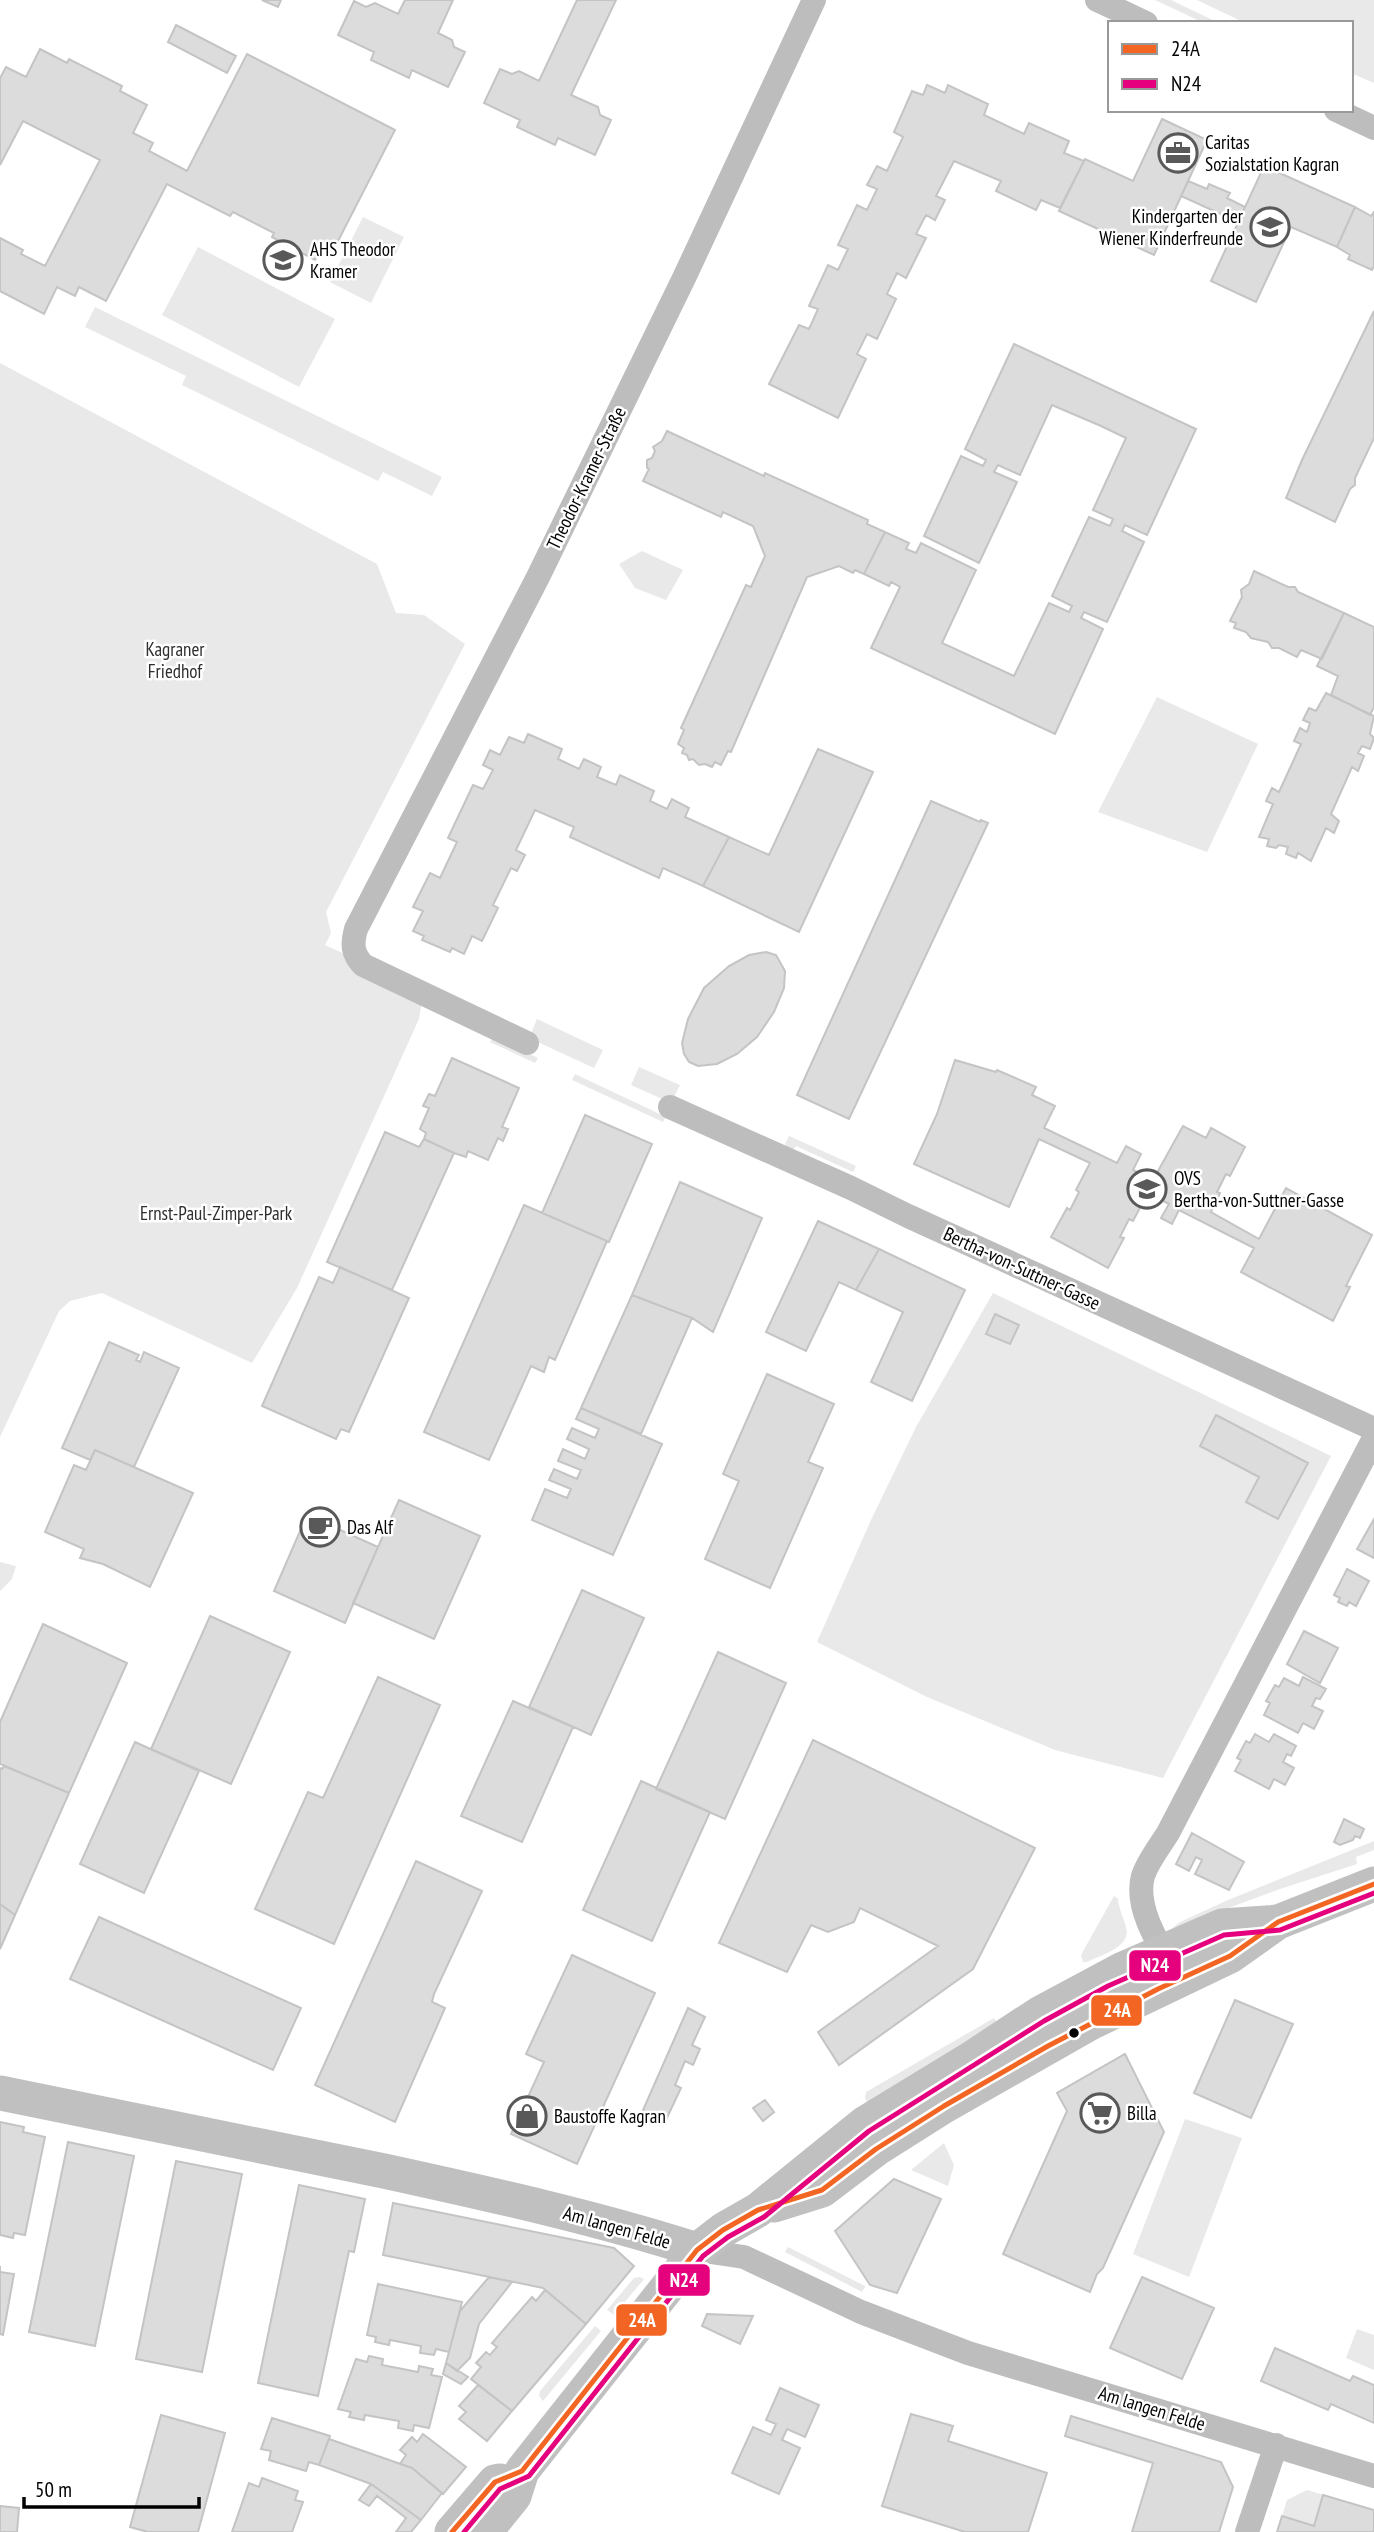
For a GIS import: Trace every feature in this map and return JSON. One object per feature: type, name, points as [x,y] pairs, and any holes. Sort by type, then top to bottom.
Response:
[{"type":"main road","points":[[485,2532],[514,2496],[522,2471],[697,2250],[723,2230],[758,2210],[863,2124],[1039,2014],[1104,1979],[1172,1965],[1222,1926],[1278,1922],[1374,1884]]},
{"type":"main road","name":"Am langen Felde","points":[[0,2093],[254,2143],[486,2193],[625,2227],[697,2250]]},
{"type":"main road","points":[[452,2532],[495,2482],[522,2471]]},
{"type":"street","name":"Theodor-Kramer-Straße","points":[[527,1043],[363,965],[353,951],[352,942],[356,929],[538,577],[684,278],[814,0]]},
{"type":"street","points":[[1097,0],[1142,21]]},
{"type":"street","points":[[1340,112],[1374,128]]},
{"type":"street","name":"Bertha-von-Suttner-Gasse","points":[[670,1107],[1374,1429]]},
{"type":"street","points":[[1172,1965],[1142,1899],[1141,1889],[1146,1868],[1168,1833],[1374,1438]]},
{"type":"street","name":"Am langen Felde","points":[[697,2250],[744,2257],[861,2312],[968,2353],[1374,2476]]},
{"type":"street","points":[[1247,2532],[1276,2445]]},
{"type":"green space","points":[[1155,0],[1171,0],[1215,21],[1200,21]]},
{"type":"green space","points":[[1197,0],[1374,0],[1374,83],[1353,74],[1353,21],[1241,21]]},
{"type":"green space","points":[[363,217],[404,237],[371,303],[330,282]]},
{"type":"green space","points":[[198,247],[335,319],[299,387],[162,315]]},
{"type":"green space","points":[[95,307],[442,477],[432,496],[383,472],[378,481],[182,385],[186,376],[85,327]]},
{"type":"green space","name":"Kagraner Friedhof","points":[[0,363],[377,564],[396,613],[424,615],[465,644],[326,912],[331,933],[325,945],[424,990],[419,1019],[297,1288],[252,1363],[102,1293],[70,1301],[59,1311],[0,1437]]},
{"type":"green space","points":[[642,551],[683,570],[666,600],[635,588],[619,564]]},
{"type":"green space","points":[[1157,697],[1258,744],[1207,852],[1098,812]]},
{"type":"green space","points":[[537,1019],[603,1050],[594,1068],[531,1039]]},
{"type":"green space","points":[[496,1038],[538,1058],[535,1063],[490,1042]]},
{"type":"green space","points":[[639,1067],[680,1085],[671,1103],[631,1085]]},
{"type":"green space","points":[[575,1074],[664,1116],[663,1122],[572,1080]]},
{"type":"green space","points":[[789,1136],[856,1166],[853,1172],[796,1146],[793,1150],[786,1148]]},
{"type":"green space","points":[[993,1293],[1331,1456],[1163,1778],[1055,1750],[927,1697],[817,1642],[916,1427]]},
{"type":"green space","points":[[0,1562],[16,1566],[12,1579],[0,1591]]},
{"type":"green space","points":[[1374,1841],[1374,1850],[1356,1857],[1357,1864],[1171,1929],[1180,1922],[1228,1900]]},
{"type":"green space","points":[[1114,1896],[1118,1899],[1127,1934],[1120,1945],[1083,1962],[1081,1955]]},
{"type":"green space","points":[[994,2018],[998,2024],[868,2104],[866,2092]]},
{"type":"green space","points":[[1185,2119],[1242,2138],[1189,2277],[1133,2254]]},
{"type":"green space","points":[[944,2143],[954,2165],[948,2186],[911,2170]]},
{"type":"green space","points":[[788,2247],[865,2287],[862,2292],[785,2252]]},
{"type":"green space","points":[[634,2278],[644,2279],[614,2315],[607,2310]]},
{"type":"green space","points":[[595,2326],[601,2331],[543,2401],[539,2396],[540,2391]]},
{"type":"green space","points":[[1357,2329],[1374,2335],[1374,2370],[1346,2358]]},
{"type":"green space","points":[[1307,2490],[1374,2510],[1374,2532],[1277,2532],[1287,2500]]},
{"type":"building","points":[[262,0],[281,0],[278,7]]},
{"type":"building","points":[[405,0],[453,0],[438,33],[452,40],[454,47],[465,52],[448,87],[412,70],[409,78],[371,60],[374,52],[338,35],[354,1],[366,7],[375,3],[398,14]]},
{"type":"building","points":[[577,0],[616,0],[571,95],[598,107],[600,115],[611,120],[595,155],[558,138],[555,145],[517,127],[520,120],[484,103],[500,69],[512,74],[519,71],[539,81]]},
{"type":"building","points":[[176,25],[236,56],[227,73],[168,42]]},
{"type":"building","points":[[40,49],[67,63],[69,59],[122,86],[120,91],[147,105],[133,133],[153,143],[149,151],[187,171],[247,54],[395,130],[335,247],[324,242],[315,260],[272,237],[274,233],[233,212],[230,216],[167,184],[106,301],[79,287],[75,296],[57,287],[44,314],[0,291],[0,238],[23,250],[21,254],[45,266],[100,160],[23,121],[0,165],[0,78],[6,67],[26,77]]},
{"type":"building","points":[[927,85],[945,93],[948,85],[988,104],[984,115],[1024,134],[1029,123],[1069,141],[1064,153],[1084,161],[1060,208],[1041,200],[1036,210],[996,191],[1001,181],[954,161],[936,196],[945,200],[935,220],[926,215],[916,234],[926,238],[906,278],[897,273],[887,294],[896,299],[877,339],[867,334],[857,354],[866,359],[838,418],[769,384],[799,325],[809,329],[818,309],[809,306],[828,265],[838,270],[848,249],[838,245],[857,205],[867,210],[877,189],[867,185],[877,166],[887,171],[903,137],[894,132],[912,91],[923,95]]},
{"type":"building","points":[[1162,119],[1207,140],[1154,255],[1059,211],[1085,159],[1133,181]]},
{"type":"building","points":[[1264,166],[1355,207],[1337,247],[1291,227],[1256,302],[1211,281]]},
{"type":"building","points":[[1188,181],[1207,189],[1209,184],[1230,193],[1227,198],[1245,207],[1238,222],[1181,196]]},
{"type":"building","points":[[1355,207],[1371,216],[1374,212],[1372,270],[1348,259],[1350,255],[1337,247]]},
{"type":"building","points":[[1374,311],[1374,438],[1355,478],[1355,485],[1350,489],[1335,522],[1286,498]]},
{"type":"building","points":[[1014,344],[1196,429],[1147,535],[1125,525],[1122,531],[1144,542],[1107,622],[1084,612],[1081,618],[1103,629],[1055,734],[871,648],[900,587],[891,582],[889,586],[864,574],[885,532],[909,543],[906,549],[916,553],[921,543],[976,570],[942,643],[1014,676],[1049,603],[1069,612],[1072,606],[1052,596],[1089,517],[1110,526],[1113,519],[1093,510],[1126,438],[1052,405],[1020,475],[998,465],[994,472],[1017,482],[979,563],[924,536],[961,456],[983,466],[986,460],[965,449]]},
{"type":"building","points":[[667,431],[868,520],[867,524],[885,532],[864,574],[855,570],[853,573],[839,566],[807,577],[731,752],[728,751],[721,765],[715,762],[712,767],[699,765],[682,753],[684,748],[678,744],[684,730],[681,728],[746,585],[751,587],[765,556],[753,526],[723,512],[721,517],[643,481],[649,469],[647,460],[652,458],[655,451],[653,447],[662,441]]},
{"type":"building","points":[[1254,571],[1288,587],[1295,587],[1298,592],[1344,613],[1322,659],[1301,650],[1297,657],[1279,648],[1272,648],[1268,642],[1251,638],[1246,632],[1234,628],[1236,623],[1230,621],[1242,597],[1241,590],[1249,584]]},
{"type":"building","points":[[1344,613],[1374,627],[1374,707],[1370,715],[1331,695],[1338,676],[1317,666]]},
{"type":"building","points":[[1326,693],[1374,716],[1370,734],[1374,738],[1370,749],[1362,746],[1358,753],[1364,756],[1358,771],[1352,767],[1331,814],[1339,821],[1334,833],[1326,828],[1311,861],[1298,853],[1296,858],[1286,854],[1288,847],[1267,846],[1269,839],[1259,837],[1273,804],[1266,801],[1272,788],[1279,792],[1301,744],[1294,741],[1300,728],[1307,732],[1310,723],[1303,720],[1309,708],[1316,711]]},
{"type":"building","points":[[528,734],[562,749],[558,759],[579,769],[584,759],[601,767],[597,777],[616,785],[620,775],[654,791],[650,801],[667,809],[672,799],[689,808],[685,817],[729,837],[703,886],[663,868],[659,878],[570,837],[574,827],[535,810],[516,850],[525,855],[517,871],[511,868],[493,905],[498,908],[482,941],[472,936],[464,954],[452,948],[450,952],[422,940],[424,936],[413,931],[423,911],[413,907],[430,873],[440,878],[457,842],[448,838],[473,785],[483,789],[493,770],[483,765],[490,750],[500,755],[509,737],[524,743]]},
{"type":"building","points":[[818,749],[873,772],[799,932],[703,886],[729,837],[769,855]]},
{"type":"building","points":[[931,801],[988,823],[849,1119],[797,1095]]},
{"type":"building","points":[[766,952],[776,955],[785,971],[784,988],[774,1012],[757,1037],[737,1054],[717,1064],[698,1066],[689,1062],[682,1043],[688,1019],[704,988],[729,966],[749,955]]},
{"type":"building","points":[[452,1058],[519,1088],[502,1127],[508,1129],[503,1141],[498,1138],[488,1160],[468,1151],[466,1157],[454,1153],[424,1139],[426,1133],[420,1129],[429,1108],[423,1106],[429,1094],[435,1096]]},
{"type":"building","name":"OVS Bertha-von-Suttner-Gasse","points":[[955,1060],[996,1072],[997,1070],[1036,1087],[1032,1095],[1055,1106],[1044,1128],[1117,1163],[1126,1146],[1141,1154],[1133,1170],[1153,1180],[1183,1126],[1206,1138],[1211,1128],[1245,1147],[1230,1176],[1226,1174],[1211,1212],[1259,1239],[1286,1188],[1372,1235],[1346,1286],[1350,1287],[1333,1321],[1241,1272],[1254,1248],[1179,1210],[1172,1224],[1161,1218],[1169,1204],[1148,1193],[1133,1221],[1129,1219],[1120,1237],[1124,1238],[1108,1268],[1051,1237],[1067,1208],[1070,1210],[1079,1192],[1076,1190],[1090,1163],[1039,1139],[1009,1207],[914,1164],[937,1114]]},
{"type":"building","points":[[585,1115],[652,1144],[609,1242],[542,1213]]},
{"type":"building","points":[[385,1132],[419,1147],[424,1139],[454,1153],[392,1290],[327,1262]]},
{"type":"building","points":[[680,1182],[762,1218],[713,1332],[692,1318],[632,1295]]},
{"type":"building","points":[[524,1205],[607,1241],[555,1360],[549,1357],[544,1372],[531,1366],[489,1460],[424,1432]]},
{"type":"building","points":[[818,1221],[879,1249],[856,1290],[839,1282],[806,1351],[766,1332]]},
{"type":"building","points":[[879,1249],[965,1290],[912,1401],[871,1382],[903,1312],[856,1290]]},
{"type":"building","points":[[340,1267],[409,1298],[349,1432],[341,1429],[336,1439],[262,1406],[319,1277],[333,1283]]},
{"type":"building","points":[[632,1295],[692,1318],[641,1434],[581,1408]]},
{"type":"building","points":[[995,1314],[1019,1325],[1010,1344],[986,1334]]},
{"type":"building","points":[[109,1342],[139,1355],[136,1360],[140,1362],[144,1352],[179,1368],[134,1467],[95,1450],[90,1460],[62,1448]]},
{"type":"building","points":[[767,1374],[834,1404],[808,1462],[823,1468],[770,1588],[705,1559],[739,1481],[723,1474]]},
{"type":"building","points":[[581,1408],[662,1444],[613,1555],[532,1520],[545,1489],[567,1498],[571,1489],[549,1480],[554,1469],[577,1479],[581,1470],[558,1461],[563,1449],[585,1459],[589,1449],[567,1439],[572,1428],[595,1438],[599,1429],[576,1419]]},
{"type":"building","points":[[1216,1415],[1308,1463],[1278,1519],[1246,1502],[1259,1477],[1200,1446]]},
{"type":"building","points":[[95,1450],[193,1493],[150,1587],[103,1564],[80,1558],[84,1549],[45,1532],[74,1465],[86,1470]]},
{"type":"building","points":[[399,1500],[480,1536],[434,1639],[353,1603]]},
{"type":"building","points":[[307,1515],[378,1547],[345,1623],[274,1591]]},
{"type":"building","points":[[1374,1519],[1374,1558],[1357,1549]]},
{"type":"building","points":[[1347,1569],[1369,1581],[1356,1606],[1349,1602],[1347,1606],[1338,1602],[1340,1598],[1334,1595]]},
{"type":"building","points":[[582,1590],[644,1618],[591,1735],[529,1707]]},
{"type":"building","points":[[210,1616],[290,1652],[231,1784],[151,1749]]},
{"type":"building","points":[[43,1624],[127,1663],[69,1793],[0,1764],[0,1722]]},
{"type":"building","points":[[1304,1631],[1338,1648],[1320,1683],[1287,1664]]},
{"type":"building","points":[[718,1652],[786,1683],[725,1819],[656,1789]]},
{"type":"building","points":[[378,1677],[440,1705],[334,1944],[255,1909],[308,1792],[323,1798]]},
{"type":"building","points":[[1303,1677],[1326,1689],[1312,1706],[1323,1711],[1314,1729],[1303,1723],[1298,1733],[1264,1715],[1270,1703],[1266,1701],[1275,1685],[1279,1687],[1284,1678],[1299,1686]]},
{"type":"building","points":[[513,1701],[573,1727],[522,1842],[461,1816]]},
{"type":"building","points":[[1255,1734],[1269,1742],[1274,1734],[1296,1746],[1291,1756],[1287,1754],[1283,1762],[1294,1768],[1285,1785],[1274,1779],[1269,1789],[1235,1771],[1241,1760],[1237,1758],[1246,1741],[1250,1743]]},
{"type":"building","points":[[813,1740],[1035,1848],[973,1969],[839,2065],[818,2032],[938,1946],[860,1908],[854,1922],[828,1932],[811,1925],[787,1972],[719,1943]]},
{"type":"building","points":[[135,1742],[199,1771],[144,1893],[80,1864]]},
{"type":"building","points":[[4,1766],[69,1793],[15,1915],[0,1904],[0,1768]]},
{"type":"building","points":[[641,1781],[710,1812],[652,1941],[583,1910]]},
{"type":"building","points":[[1344,1819],[1364,1829],[1360,1838],[1355,1836],[1353,1840],[1340,1845],[1334,1842]]},
{"type":"building","points":[[1192,1833],[1244,1862],[1229,1890],[1195,1874],[1202,1860],[1196,1857],[1189,1871],[1176,1864]]},
{"type":"building","points":[[416,1861],[482,1891],[434,1994],[432,2002],[445,2008],[395,2122],[315,2085]]},
{"type":"building","points":[[0,1904],[15,1915],[0,1949]]},
{"type":"building","points":[[99,1917],[301,2008],[273,2070],[70,1979]]},
{"type":"building","points":[[572,1955],[655,1993],[577,2164],[511,2134],[544,2062],[526,2054]]},
{"type":"building","points":[[1235,2000],[1293,2024],[1251,2118],[1194,2093]]},
{"type":"building","points":[[688,2008],[705,2017],[692,2045],[700,2049],[693,2065],[685,2061],[675,2085],[681,2088],[665,2122],[643,2110]]},
{"type":"building","points":[[1125,2054],[1164,2132],[1090,2292],[1003,2254],[1067,2111],[1057,2093]]},
{"type":"building","points":[[765,2100],[774,2112],[763,2121],[753,2108]]},
{"type":"building","points":[[0,2122],[24,2127],[23,2132],[45,2137],[25,2235],[14,2233],[13,2238],[0,2235]]},
{"type":"building","points":[[68,2142],[134,2156],[95,2346],[29,2332]]},
{"type":"building","points":[[176,2161],[242,2174],[202,2372],[136,2359]]},
{"type":"building","points":[[894,2179],[941,2199],[897,2293],[870,2285],[835,2231]]},
{"type":"building","points":[[299,2185],[365,2199],[354,2252],[349,2251],[318,2396],[258,2383]]},
{"type":"building","points":[[393,2203],[614,2248],[634,2266],[586,2324],[543,2288],[383,2255]]},
{"type":"building","points":[[0,2272],[14,2274],[3,2335],[0,2334]]},
{"type":"building","points":[[489,2277],[512,2282],[479,2324],[470,2358],[457,2371],[446,2363],[460,2311]]},
{"type":"building","points":[[1142,2277],[1214,2308],[1182,2379],[1110,2348]]},
{"type":"building","points":[[378,2284],[462,2302],[449,2352],[436,2349],[434,2355],[420,2353],[421,2346],[390,2340],[389,2345],[375,2342],[376,2337],[367,2335]]},
{"type":"building","points":[[545,2290],[586,2324],[512,2411],[471,2379],[481,2367],[476,2363],[486,2352],[490,2355],[497,2347],[492,2343],[532,2297],[536,2301]]},
{"type":"building","points":[[707,2314],[753,2316],[740,2344],[702,2326]]},
{"type":"building","points":[[1275,2348],[1350,2381],[1353,2376],[1374,2385],[1374,2423],[1331,2404],[1328,2410],[1261,2381]]},
{"type":"building","points":[[369,2356],[383,2359],[382,2365],[418,2372],[419,2366],[433,2369],[431,2375],[442,2377],[429,2428],[414,2425],[413,2431],[398,2428],[399,2421],[365,2415],[364,2420],[349,2417],[351,2412],[338,2409],[356,2359],[367,2362]]},
{"type":"building","points":[[446,2363],[468,2377],[461,2384],[443,2374]]},
{"type":"building","points":[[478,2385],[512,2411],[487,2441],[459,2419],[466,2412],[459,2406]]},
{"type":"building","points":[[780,2388],[819,2405],[805,2437],[787,2429],[782,2440],[800,2448],[779,2494],[732,2473],[753,2427],[771,2435],[776,2424],[766,2420]]},
{"type":"building","points":[[911,2414],[953,2426],[948,2441],[1047,2473],[1028,2532],[965,2532],[882,2506]]},
{"type":"building","points":[[161,2415],[225,2433],[198,2532],[148,2532],[130,2527]]},
{"type":"building","points":[[1071,2416],[1221,2462],[1233,2487],[1219,2532],[1132,2532],[1153,2463],[1065,2436]]},
{"type":"building","points":[[272,2418],[330,2436],[319,2465],[309,2462],[306,2471],[269,2460],[271,2451],[261,2449]]},
{"type":"building","points":[[423,2434],[466,2467],[443,2494],[412,2468],[400,2464],[406,2455],[400,2450],[412,2437],[417,2442]]},
{"type":"building","points":[[329,2439],[412,2468],[442,2493],[421,2520],[371,2484],[319,2465]]},
{"type":"building","points":[[262,2478],[298,2491],[295,2500],[303,2502],[292,2532],[232,2532],[249,2483],[259,2487]]},
{"type":"building","points":[[371,2484],[421,2520],[411,2532],[396,2532],[406,2518],[377,2496],[369,2506],[359,2500]]},
{"type":"building","points":[[1323,2495],[1374,2510],[1374,2532],[1277,2532],[1282,2516],[1314,2526]]},
{"type":"building","points":[[0,2506],[19,2508],[17,2532],[0,2532]]},
{"type":"transit line","name":"24A","points":[[452,2532],[495,2482],[522,2471],[697,2250],[723,2230],[758,2210],[822,2190],[876,2149],[944,2106],[1048,2046],[1158,1989],[1230,1956],[1278,1922],[1374,1884]]},
{"type":"transit line","name":"N24","points":[[464,2532],[500,2489],[529,2476],[703,2256],[728,2237],[764,2217],[869,2131],[1044,2021],[1108,1986],[1224,1935],[1280,1930],[1374,1893]]},
{"type":"place","name":"Caritas Sozialstation Kagran","points":[[1178,153]]},
{"type":"place","name":"Kindergarten der Wiener Kinderfreunde","points":[[1270,227]]},
{"type":"place","name":"AHS Theodor Kramer","points":[[283,260]]},
{"type":"place","name":"OVS Bertha-von-Suttner-Gasse","points":[[1147,1189]]},
{"type":"place","name":"Das Alf","points":[[320,1527]]},
{"type":"place","name":"Billa","points":[[1100,2113]]},
{"type":"place","name":"Baustoffe Kagran","points":[[527,2116]]},
{"type":"park label","name":"Ernst-Paul-Zimper-Park","points":[[216,1213]]}]
